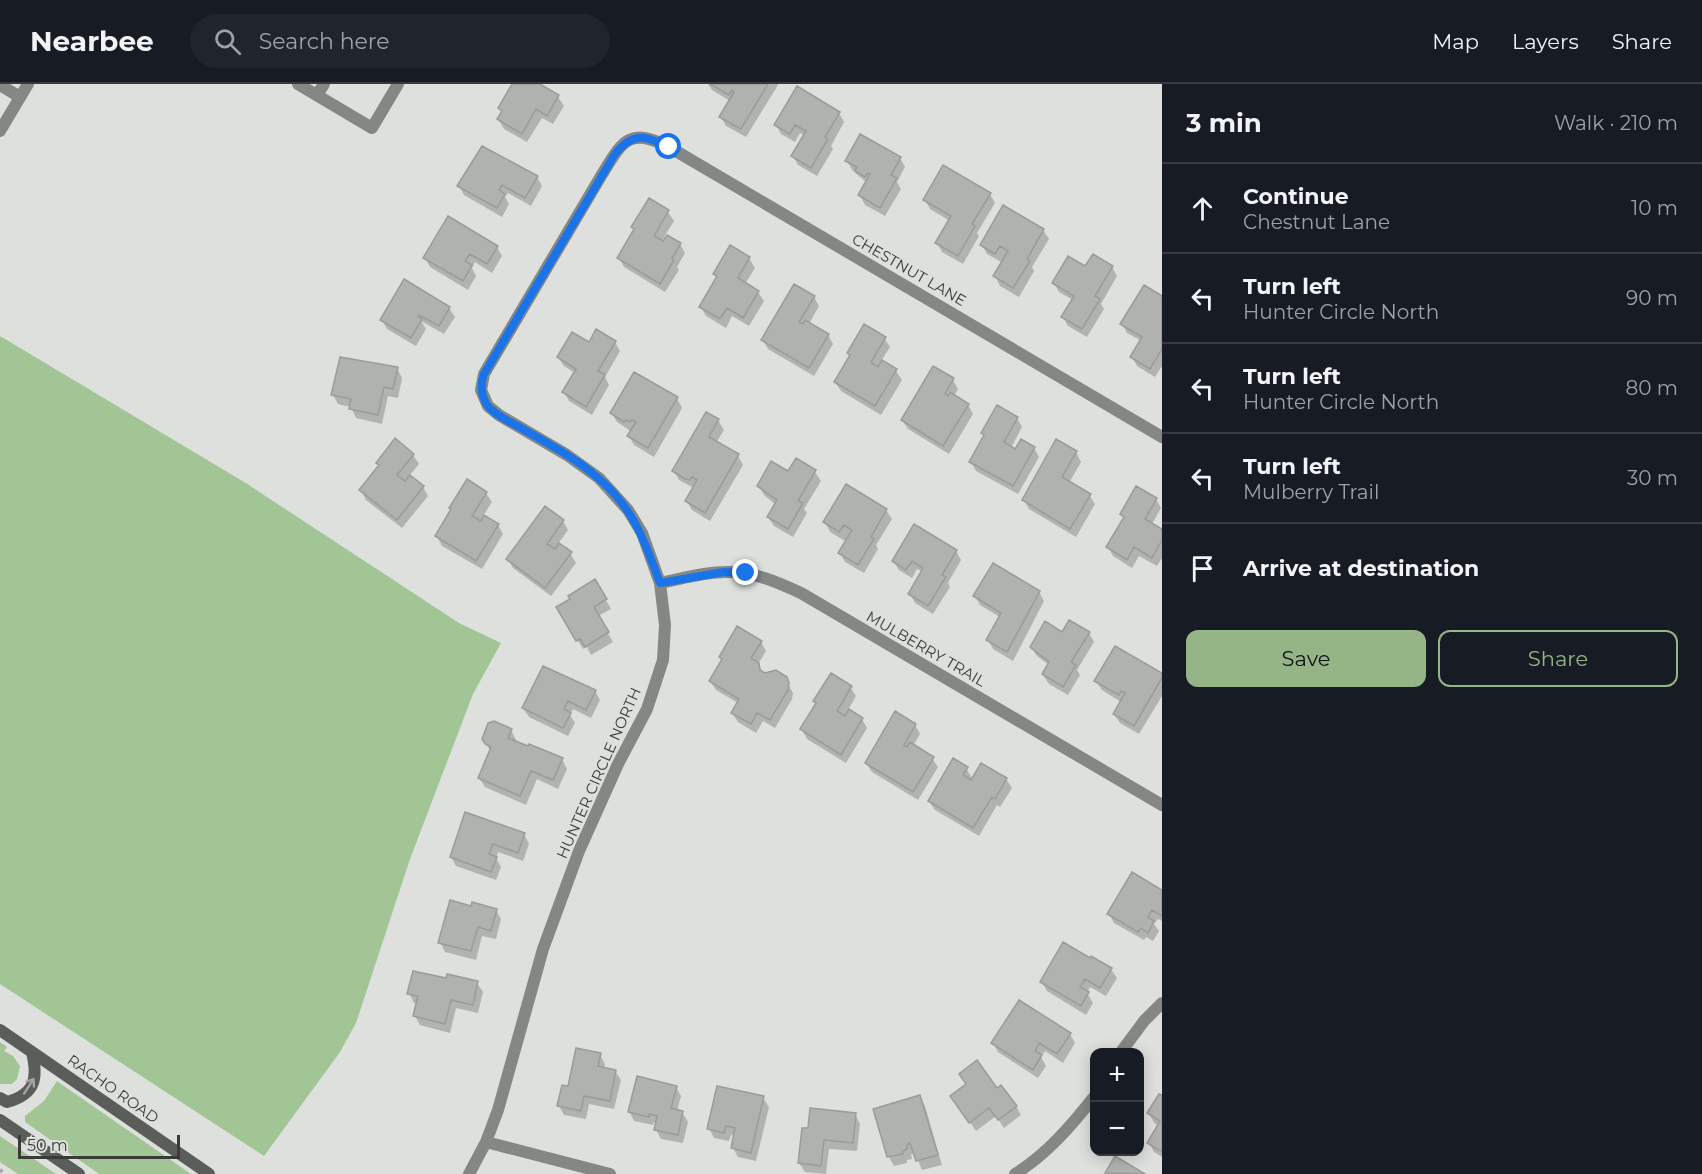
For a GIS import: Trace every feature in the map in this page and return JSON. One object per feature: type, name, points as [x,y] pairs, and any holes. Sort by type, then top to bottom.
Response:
[{"type":"street","points":[[0,131],[28,84]]},
{"type":"street","points":[[298,84],[372,128],[398,84]]},
{"type":"street","points":[[317,95],[324,84]]},
{"type":"street","points":[[0,85],[20,97]]},
{"type":"street","name":"CHESTNUT LANE","points":[[638,137],[652,138],[669,147],[1162,437]]},
{"type":"street","name":"HUNTER CIRCLE NORTH","points":[[469,1174],[486,1142],[503,1095],[543,949],[559,903],[601,799],[647,709],[663,660],[665,625],[660,583],[642,533],[628,510],[599,478],[567,455],[499,415],[488,406],[481,390],[484,374],[615,154],[624,142],[638,137]]},
{"type":"street","name":"MULBERRY TRAIL","points":[[660,583],[724,572],[761,576],[784,585],[1162,805]]},
{"type":"street","points":[[1125,1048],[1144,1021],[1162,1003]]},
{"type":"street","name":"RACHO ROAD","points":[[0,1030],[209,1174]]},
{"type":"street","points":[[0,1098],[7,1102],[20,1098],[34,1084],[36,1071],[32,1052]]},
{"type":"street","points":[[1015,1174],[1047,1150],[1091,1102]]},
{"type":"street","points":[[0,1120],[79,1174]]},
{"type":"street","points":[[486,1142],[610,1174]]},
{"type":"path","points":[[0,1170],[6,1174]]},
{"type":"green space","points":[[0,336],[244,482],[459,623],[501,643],[473,694],[410,859],[356,1023],[340,1052],[264,1156],[0,984]]},
{"type":"green space","points":[[0,1042],[7,1047],[4,1051],[13,1056],[20,1066],[17,1079],[12,1084],[0,1084]]},
{"type":"green space","points":[[57,1081],[191,1174],[99,1174],[25,1122],[25,1116],[44,1101]]},
{"type":"green space","points":[[0,1136],[56,1174],[18,1174],[0,1162]]},
{"type":"building","points":[[512,84],[540,84],[559,95],[547,116],[536,109],[522,134],[497,119],[502,111],[498,108]]},
{"type":"building","points":[[710,84],[768,84],[741,129],[719,117],[734,92],[732,90],[729,95]]},
{"type":"building","points":[[797,86],[840,112],[825,137],[828,139],[811,168],[791,156],[806,131],[795,125],[790,134],[774,125]]},
{"type":"building","points":[[860,134],[901,157],[891,175],[897,178],[880,208],[858,195],[870,174],[868,173],[865,177],[855,171],[857,167],[845,161]]},
{"type":"building","points":[[482,146],[538,176],[525,198],[502,185],[499,190],[505,194],[497,208],[457,186]]},
{"type":"building","points":[[943,165],[991,193],[972,224],[975,226],[958,256],[935,243],[951,216],[923,200]]},
{"type":"building","points":[[649,198],[669,210],[654,236],[663,241],[667,235],[681,243],[660,284],[617,258],[634,229],[631,227]]},
{"type":"building","points":[[1003,205],[1044,229],[1027,259],[1030,261],[1013,288],[993,276],[1008,251],[1000,246],[995,254],[980,245]]},
{"type":"building","points":[[448,216],[498,246],[487,264],[470,254],[465,261],[472,265],[463,281],[423,258]]},
{"type":"building","points":[[730,245],[750,257],[738,278],[759,291],[743,318],[727,308],[720,319],[699,307],[717,276],[713,274]]},
{"type":"building","points":[[1093,254],[1113,266],[1095,296],[1100,299],[1082,329],[1061,317],[1074,296],[1052,283],[1068,256],[1085,266]]},
{"type":"building","points":[[404,279],[450,307],[439,326],[419,315],[418,317],[422,319],[411,338],[380,320]]},
{"type":"building","points":[[794,284],[815,296],[799,322],[803,324],[805,320],[829,334],[809,368],[761,340]]},
{"type":"building","points":[[1144,285],[1162,296],[1162,349],[1150,369],[1130,357],[1142,337],[1120,324]]},
{"type":"building","points":[[864,324],[886,337],[871,362],[878,367],[882,360],[897,369],[875,406],[834,382],[850,355],[847,353]]},
{"type":"building","points":[[596,329],[616,341],[598,371],[605,375],[586,407],[562,392],[576,369],[557,357],[572,332],[589,342]]},
{"type":"building","points":[[340,357],[398,367],[393,389],[384,387],[378,415],[349,409],[351,399],[331,395]]},
{"type":"building","points":[[933,366],[954,378],[945,394],[948,396],[950,392],[969,404],[943,446],[901,420]]},
{"type":"building","points":[[634,372],[678,397],[648,448],[627,436],[636,422],[626,420],[624,422],[610,413]]},
{"type":"building","points":[[997,405],[1018,417],[1004,442],[1015,449],[1021,439],[1035,447],[1013,486],[969,462],[984,435],[981,433]]},
{"type":"building","points":[[706,412],[719,419],[709,437],[739,454],[705,513],[685,501],[697,480],[692,477],[690,480],[685,479],[672,471]]},
{"type":"building","points":[[395,438],[414,454],[397,475],[405,481],[410,475],[424,486],[397,520],[359,490],[379,465],[376,463]]},
{"type":"building","points":[[1056,439],[1077,451],[1062,477],[1091,494],[1070,529],[1022,500]]},
{"type":"building","points":[[796,458],[816,470],[798,501],[803,503],[788,529],[767,517],[777,500],[757,486],[771,461],[788,471]]},
{"type":"building","points":[[467,479],[487,492],[472,516],[481,521],[484,515],[499,524],[476,561],[435,536]]},
{"type":"building","points":[[846,484],[887,509],[871,537],[874,539],[858,565],[838,553],[852,530],[844,525],[839,532],[823,522]]},
{"type":"building","points":[[1136,486],[1157,498],[1145,519],[1162,529],[1162,540],[1152,558],[1134,547],[1127,560],[1106,547],[1124,517],[1120,514]]},
{"type":"building","points":[[545,506],[564,520],[547,544],[555,549],[559,543],[572,552],[545,588],[506,559]]},
{"type":"building","points":[[914,524],[957,550],[942,575],[946,577],[928,606],[908,594],[923,568],[912,561],[906,570],[892,561]]},
{"type":"building","points":[[993,563],[1040,591],[1007,652],[986,640],[1001,613],[973,596]]},
{"type":"building","points":[[595,579],[607,599],[594,607],[609,632],[585,647],[580,639],[576,641],[556,607],[570,599],[568,596]]},
{"type":"building","points":[[1069,620],[1090,632],[1071,662],[1076,665],[1063,687],[1042,674],[1049,662],[1030,647],[1045,621],[1062,632]]},
{"type":"building","points":[[737,626],[762,641],[751,658],[759,663],[760,670],[765,673],[776,670],[787,677],[788,690],[770,720],[757,713],[751,724],[731,713],[739,699],[709,681],[722,659],[719,657]]},
{"type":"building","points":[[1115,646],[1162,673],[1162,678],[1134,726],[1113,714],[1125,693],[1121,691],[1119,695],[1094,681]]},
{"type":"building","points":[[543,666],[596,690],[586,710],[568,701],[564,709],[571,713],[563,728],[522,708]]},
{"type":"building","points":[[831,673],[852,686],[837,711],[845,716],[849,709],[863,718],[841,755],[800,729],[816,703],[813,701]]},
{"type":"building","points":[[895,711],[916,724],[904,745],[907,747],[910,742],[934,757],[913,792],[865,763]]},
{"type":"building","points":[[494,721],[512,729],[508,738],[563,758],[553,780],[531,771],[520,796],[478,778],[491,747],[482,739],[488,723]]},
{"type":"building","points":[[953,758],[968,767],[963,775],[971,780],[981,763],[1007,778],[995,799],[992,797],[973,828],[928,801]]},
{"type":"building","points":[[465,812],[525,833],[518,853],[493,844],[489,854],[497,857],[491,872],[450,857]]},
{"type":"building","points":[[1132,872],[1162,890],[1162,916],[1152,910],[1148,917],[1154,921],[1148,933],[1141,928],[1138,932],[1107,914]]},
{"type":"building","points":[[450,900],[471,906],[472,902],[497,909],[491,931],[478,927],[471,951],[438,943]]},
{"type":"building","points":[[1063,942],[1112,968],[1100,988],[1085,979],[1080,987],[1089,992],[1081,1006],[1040,982]]},
{"type":"building","points":[[413,971],[446,978],[447,974],[478,981],[473,1005],[451,1000],[445,1024],[413,1016],[418,996],[407,994]]},
{"type":"building","points":[[1019,1000],[1071,1033],[1057,1054],[1039,1043],[1035,1051],[1042,1055],[1033,1070],[991,1043]]},
{"type":"building","points":[[576,1048],[601,1053],[598,1066],[616,1070],[610,1101],[584,1096],[581,1111],[557,1106],[562,1085],[568,1086]]},
{"type":"building","points":[[977,1060],[997,1088],[1001,1085],[1017,1106],[998,1120],[989,1108],[969,1123],[950,1096],[966,1084],[959,1074]]},
{"type":"building","points":[[637,1076],[677,1086],[671,1108],[683,1111],[678,1135],[654,1130],[657,1116],[649,1114],[649,1117],[628,1112]]},
{"type":"building","points":[[717,1086],[764,1096],[751,1153],[731,1148],[735,1128],[726,1126],[724,1133],[707,1129]]},
{"type":"building","points":[[1159,1094],[1162,1095],[1162,1152],[1147,1143],[1160,1121],[1147,1113]]},
{"type":"building","points":[[920,1095],[938,1155],[916,1161],[910,1143],[903,1154],[887,1157],[873,1109]]},
{"type":"building","points":[[810,1108],[856,1113],[853,1143],[824,1140],[821,1166],[798,1163],[802,1128],[808,1128]]},
{"type":"building","points":[[1115,1156],[1145,1174],[1105,1173]]},
{"type":"route","points":[[669,147],[652,138],[638,137],[624,142],[484,374],[481,390],[488,406],[499,415],[567,455],[599,478],[628,510],[642,533],[660,583],[724,572],[746,573]]}]
